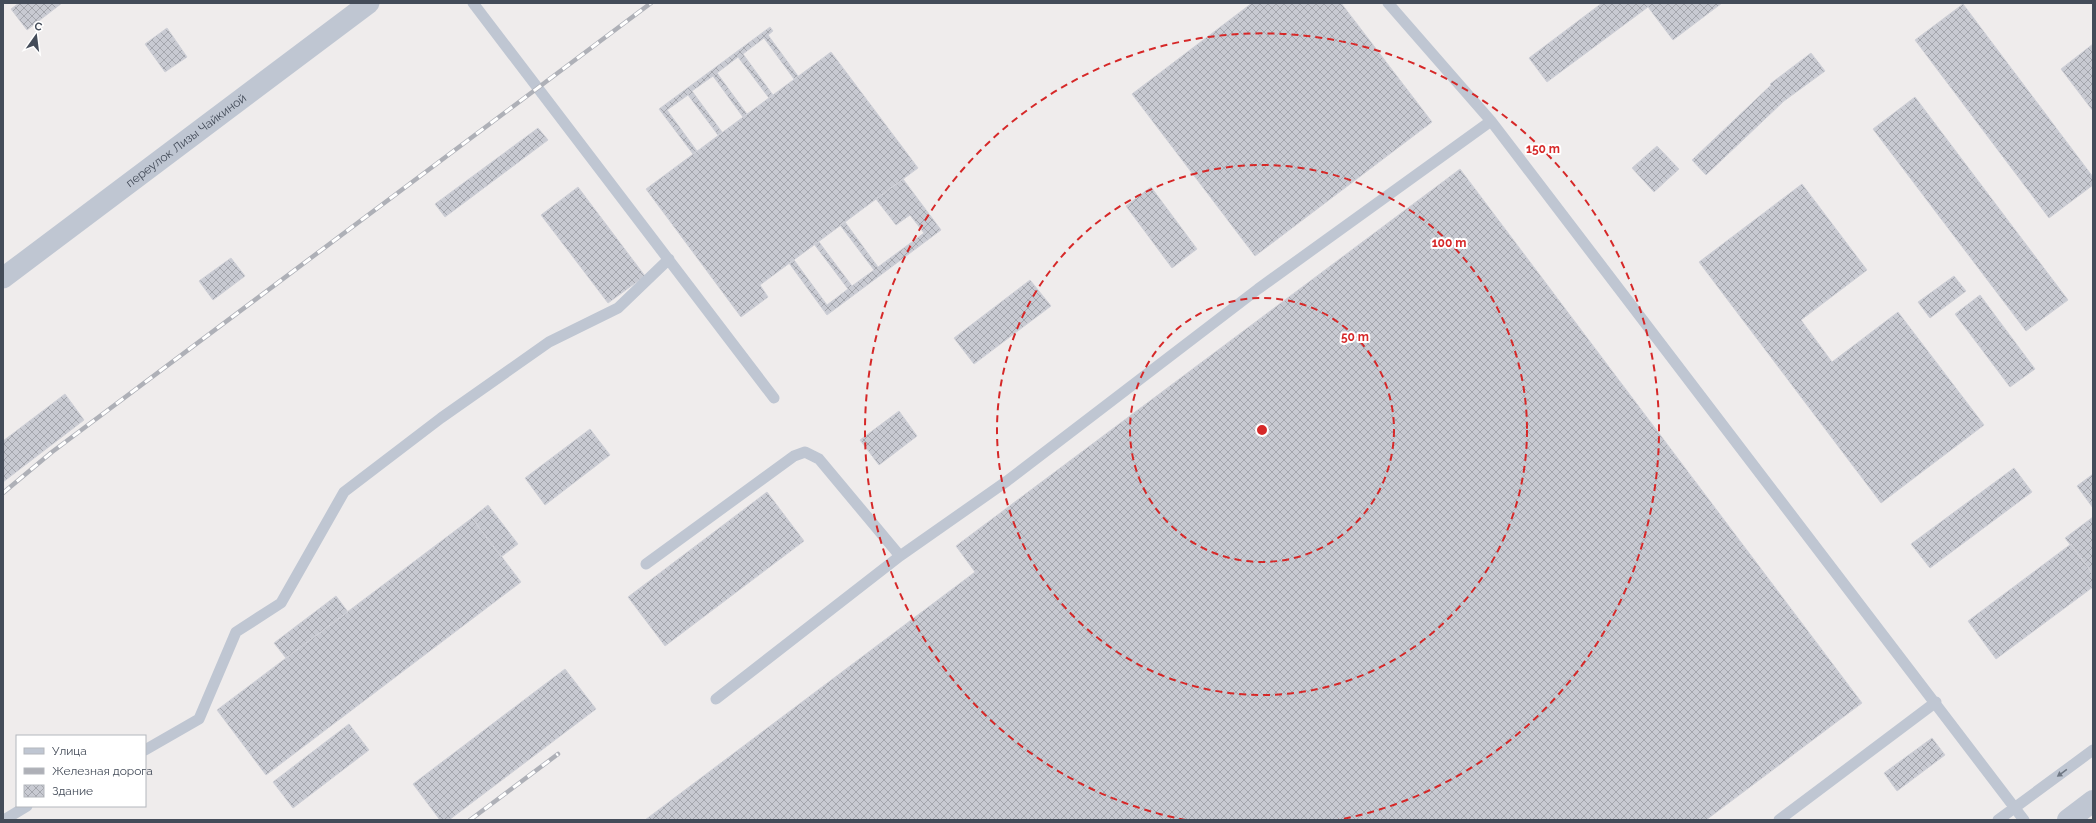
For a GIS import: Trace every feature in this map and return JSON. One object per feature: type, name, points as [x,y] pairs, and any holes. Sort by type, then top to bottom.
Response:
[{"type":"street","name":"переулок Лизы Чайкиной","points":[[3,278],[369,3]]},
{"type":"street","points":[[2068,820],[2093,801]]},
{"type":"lane","points":[[473,3],[774,398]]},
{"type":"lane","points":[[1388,3],[1491,122],[1936,702],[2024,820]]},
{"type":"lane","points":[[716,699],[900,556],[1007,481],[1258,289],[1491,122]]},
{"type":"lane","points":[[146,749],[199,719],[236,632],[281,603],[344,492],[441,418],[549,342],[618,308],[669,259]]},
{"type":"lane","points":[[646,564],[794,456],[805,452],[818,459],[900,556]]},
{"type":"lane","points":[[1779,820],[1936,702]]},
{"type":"lane","points":[[1998,820],[2093,750]]},
{"type":"lane","points":[[4,820],[25,807]]},
{"type":"building","points":[[19,3],[62,3],[27,30],[11,9]]},
{"type":"building","points":[[1252,3],[1341,3],[1432,122],[1255,256],[1132,94]]},
{"type":"building","points":[[1602,3],[1722,3],[1673,40],[1648,7],[1547,82],[1529,58]]},
{"type":"building","points":[[1963,4],[2093,177],[2093,185],[2049,218],[1915,40]]},
{"type":"building","points":[[770,27],[773,31],[768,35],[798,76],[794,79],[764,38],[743,54],[773,95],[769,98],[738,57],[717,73],[747,114],[743,117],[713,76],[692,91],[722,132],[718,135],[688,95],[667,110],[697,151],[693,154],[659,109]]},
{"type":"building","points":[[167,28],[187,57],[165,72],[145,44]]},
{"type":"building","points":[[2093,44],[2093,111],[2061,69]]},
{"type":"building","points":[[831,52],[918,168],[760,285],[768,297],[741,317],[646,189]]},
{"type":"building","points":[[1811,53],[1825,71],[1784,101],[1706,175],[1692,160],[1771,85],[1770,84]]},
{"type":"building","points":[[1915,97],[2068,300],[2026,331],[1873,129]]},
{"type":"building","points":[[538,128],[548,140],[445,217],[435,204]]},
{"type":"building","points":[[1657,146],[1679,169],[1654,192],[1632,168]]},
{"type":"building","points":[[1460,169],[1862,703],[1706,820],[645,820],[975,572],[956,546]]},
{"type":"building","points":[[903,179],[941,230],[827,315],[789,263],[794,260],[827,305],[848,289],[814,244],[819,242],[852,286],[874,270],[840,225],[845,222],[878,267],[924,233],[910,215],[896,225],[876,199]]},
{"type":"building","points":[[1802,184],[1867,270],[1801,320],[1832,362],[1898,312],[1984,425],[1881,503],[1699,262]]},
{"type":"building","points":[[578,187],[645,276],[608,303],[541,215]]},
{"type":"building","points":[[1151,187],[1197,249],[1172,268],[1126,206]]},
{"type":"building","points":[[231,258],[245,276],[213,300],[199,281]]},
{"type":"building","points":[[1954,276],[1966,291],[1930,318],[1918,302]]},
{"type":"building","points":[[1030,280],[1051,306],[974,364],[954,338]]},
{"type":"building","points":[[1980,295],[2035,369],[2010,387],[1955,314]]},
{"type":"building","points":[[65,394],[84,420],[3,482],[3,441]]},
{"type":"building","points":[[899,411],[917,436],[879,465],[860,440]]},
{"type":"building","points":[[590,429],[610,455],[545,505],[525,478]]},
{"type":"building","points":[[2014,468],[2032,492],[1930,568],[1911,544]]},
{"type":"building","points":[[2093,474],[2093,508],[2077,486]]},
{"type":"building","points":[[767,492],[804,541],[665,646],[628,597]]},
{"type":"building","points":[[488,505],[518,544],[501,557],[472,518]]},
{"type":"building","points":[[2093,517],[2093,574],[2065,538]]},
{"type":"building","points":[[472,518],[521,582],[266,775],[217,710]]},
{"type":"building","points":[[2071,544],[2093,574],[2093,587],[1996,659],[1968,621]]},
{"type":"building","points":[[336,596],[348,612],[286,658],[274,643]]},
{"type":"building","points":[[565,669],[596,709],[449,820],[440,820],[413,784]]},
{"type":"building","points":[[349,724],[369,750],[293,808],[273,782]]},
{"type":"building","points":[[1932,738],[1945,755],[1897,791],[1884,773]]},
{"type":"railway","points":[[3,493],[52,452],[651,3]]},
{"type":"railway","points":[[470,820],[558,754]]}]
